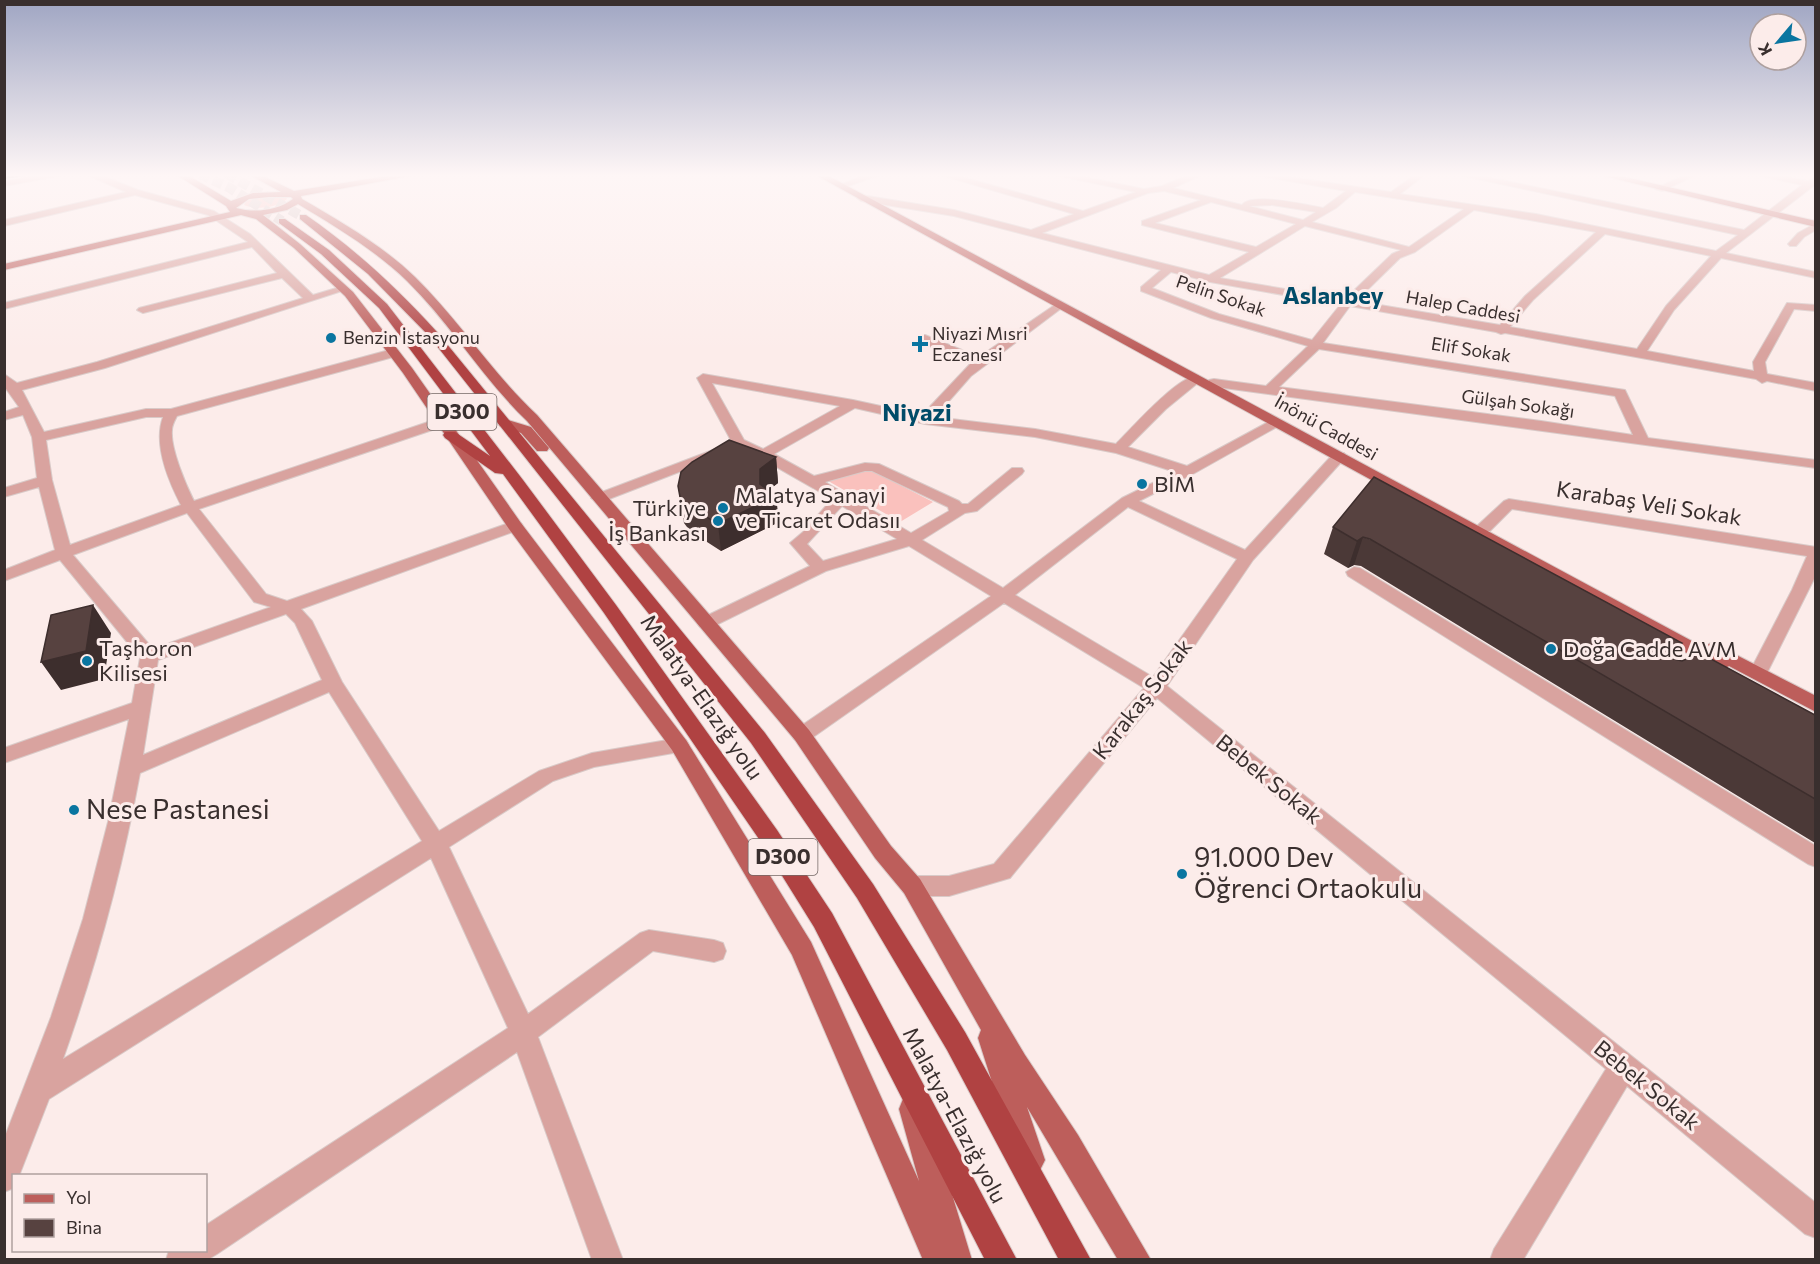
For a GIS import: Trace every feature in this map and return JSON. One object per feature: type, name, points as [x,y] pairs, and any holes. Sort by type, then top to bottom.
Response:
[{"type":"highway","name":"Malatya-Elazığ yolu","points":[[293,233],[325,252],[383,306],[412,347],[518,483],[769,836],[823,920],[1002,1260]]},
{"type":"highway","name":"D300","points":[[326,233],[344,246],[398,295],[505,423],[758,738],[865,891],[956,1041],[1076,1260]]},
{"type":"highway","points":[[446,429],[518,483]]},
{"type":"main road","points":[[4,262],[133,233]]},
{"type":"main road","points":[[4,267],[141,233]]},
{"type":"main road","points":[[285,233],[343,289],[393,353],[515,526],[680,745],[802,950],[939,1260]]},
{"type":"main road","points":[[349,233],[382,256],[423,291],[475,357],[513,401],[532,418],[802,735],[883,852],[912,886],[1015,1064],[1068,1145],[1137,1260]]},
{"type":"main road","name":"İnönü Caddesi","points":[[929,233],[1815,715]]},
{"type":"main road","name":"İnönü Caddesi","points":[[931,233],[1815,705]]},
{"type":"main road","points":[[505,423],[526,430],[560,468],[579,474]]},
{"type":"main road","points":[[979,1002],[1044,1202]]},
{"type":"main road","points":[[900,1064],[957,1260]]},
{"type":"street","points":[[243,233],[310,297]]},
{"type":"street","name":"Halep Caddesi","points":[[1032,233],[1210,279],[1501,331],[1640,353],[1815,387]]},
{"type":"street","points":[[1185,233],[1259,251]]},
{"type":"street","points":[[1210,279],[1287,233]]},
{"type":"street","points":[[1343,233],[1411,250]]},
{"type":"street","points":[[1269,390],[1316,345],[1347,303],[1396,256],[1411,250],[1435,233]]},
{"type":"street","points":[[1501,331],[1529,298],[1601,233]]},
{"type":"street","points":[[1613,233],[1815,275]]},
{"type":"street","points":[[1640,353],[1670,308],[1719,254],[1743,233]]},
{"type":"street","points":[[1793,244],[1804,233]]},
{"type":"street","points":[[4,306],[254,244]]},
{"type":"street","name":"Pelin Sokak","points":[[1169,268],[1145,288],[1215,316],[1316,345]]},
{"type":"street","points":[[143,310],[284,274]]},
{"type":"street","points":[[4,1177],[39,1089],[95,919],[132,768],[149,657],[64,554],[45,480],[39,437],[27,409],[9,383],[101,365],[310,297],[343,289]]},
{"type":"street","points":[[925,420],[967,373],[1059,305]]},
{"type":"street","points":[[1762,378],[1759,362],[1791,305],[1815,308]]},
{"type":"street","points":[[921,338],[981,362]]},
{"type":"street","name":"Elif Sokak","points":[[1316,345],[1620,393],[1643,441]]},
{"type":"street","points":[[39,437],[146,413],[171,413],[393,353]]},
{"type":"street","points":[[599,498],[739,443],[703,378],[853,404],[925,420],[1035,433],[1119,449],[1188,471]]},
{"type":"street","points":[[1119,449],[1161,406],[1195,379]]},
{"type":"street","name":"Gülşah Sokağı","points":[[1214,383],[1542,425],[1815,464]]},
{"type":"street","points":[[764,454],[853,404]]},
{"type":"street","points":[[4,416],[27,409]]},
{"type":"street","points":[[171,413],[165,430],[168,448],[180,488],[190,507],[260,598],[290,608],[303,621],[333,682],[436,844],[523,1034],[608,1260]]},
{"type":"street","points":[[802,735],[1004,595],[1127,501],[1277,423]]},
{"type":"street","points":[[4,576],[122,530],[190,507],[446,429]]},
{"type":"street","name":"Bebek Sokak","points":[[739,443],[812,481],[1156,687],[1815,1223]]},
{"type":"street","name":"Karakaş Sokak","points":[[912,886],[949,886],[1002,871],[1156,687],[1247,557],[1339,456]]},
{"type":"street","points":[[706,623],[820,567],[911,540],[958,512],[954,504],[874,467],[865,467],[812,481]]},
{"type":"street","points":[[956,509],[972,508],[1017,471]]},
{"type":"street","points":[[4,493],[45,480]]},
{"type":"street","points":[[820,567],[798,543],[809,535],[840,499]]},
{"type":"street","points":[[1127,501],[1247,557]]},
{"type":"street","name":"Karabaş Veli Sokak","points":[[1484,528],[1509,504],[1815,553]]},
{"type":"street","points":[[149,657],[515,526]]},
{"type":"street","points":[[1758,673],[1808,593],[1815,553]]},
{"type":"street","points":[[1353,572],[1815,858]]},
{"type":"street","points":[[1689,666],[1706,656]]},
{"type":"street","points":[[132,768],[333,682]]},
{"type":"street","points":[[4,756],[141,707]]},
{"type":"street","points":[[39,1089],[546,776],[592,760],[680,745]]},
{"type":"street","points":[[207,1242],[523,1034],[649,940],[714,951]]},
{"type":"street","points":[[1505,1260],[1624,1066]]},
{"type":"shaded area","points":[[863,466],[933,502],[900,522],[823,478]]},
{"type":"building","points":[[729,440],[776,457],[760,469],[760,484],[776,496],[718,524],[685,504],[680,497],[678,486],[681,472],[692,462]]},
{"type":"building","points":[[1374,477],[1682,643],[1669,652],[1674,659],[1682,661],[1700,653],[1815,715],[1815,799],[1370,539],[1363,537],[1357,541],[1333,527]]},
{"type":"building","points":[[93,605],[86,651],[41,662],[51,615]]},
{"type":"place","name":"Benzin İstasyonu","points":[[331,338]]},
{"type":"place","name":"Niyazi Mısri Eczanesi","points":[[920,344]]},
{"type":"place","name":"BİM","points":[[1142,484]]},
{"type":"place","name":"Malatya Sanayi ve Ticaret Odasıı","points":[[723,508]]},
{"type":"place","name":"Türkiye İş Bankası","points":[[718,521]]},
{"type":"place","name":"Doğa Cadde AVM","points":[[1551,649]]},
{"type":"place","name":"Taşhoron Kilisesi","points":[[87,661]]},
{"type":"place","name":"Nese Pastanesi","points":[[74,810]]},
{"type":"place","name":"91.000 Dev Öğrenci Ortaokulu","points":[[1182,874]]},
{"type":"district","name":"Aslanbey","points":[[1333,296]]},
{"type":"district","name":"Niyazi","points":[[917,413]]}]
